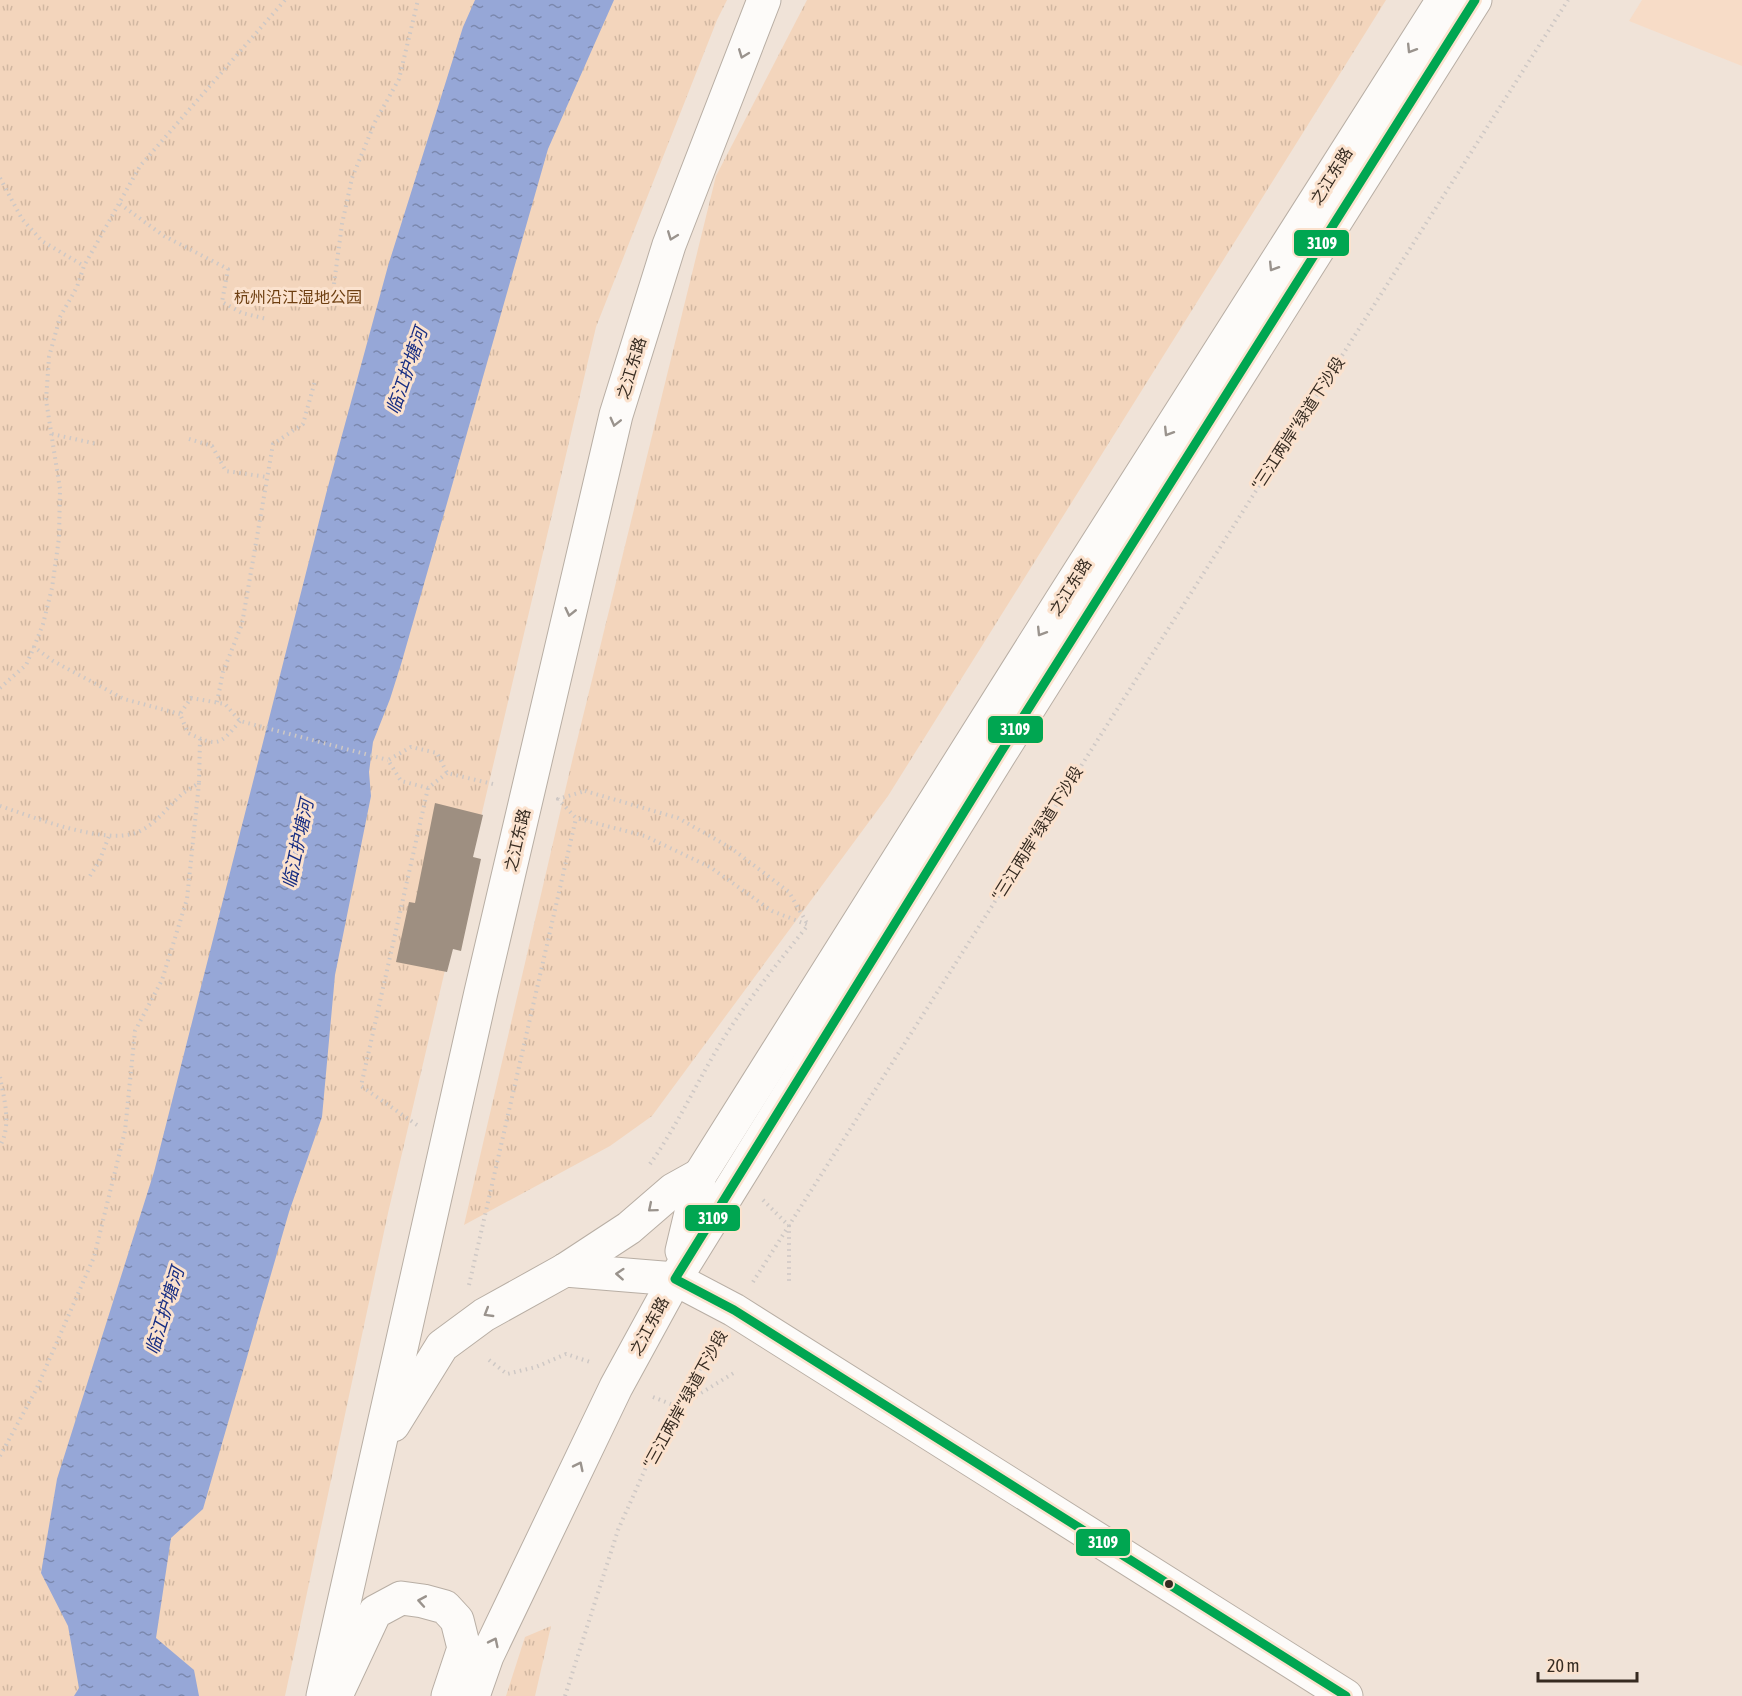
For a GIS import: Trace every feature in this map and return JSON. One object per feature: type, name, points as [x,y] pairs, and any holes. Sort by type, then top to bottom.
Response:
[{"type":"main road","name":"之江东路","points":[[323,1696],[481,992],[616,415],[669,245],[764,0]]},
{"type":"main road","name":"之江东路","points":[[700,1175],[1443,0]]},
{"type":"main road","name":"之江东路","points":[[473,1696],[487,1656],[611,1398],[675,1279],[995,762],[1475,0]]},
{"type":"main road","points":[[377,1456],[401,1410],[442,1346],[484,1315],[565,1270],[629,1228],[673,1190],[700,1175]]},
{"type":"main road","points":[[675,1279],[700,1175]]},
{"type":"main road","points":[[565,1270],[675,1279],[734,1310],[1346,1696]]},
{"type":"main road","points":[[336,1696],[375,1612],[400,1599],[423,1601],[445,1607],[457,1620],[464,1648],[448,1696]]},
{"type":"path","points":[[0,688],[26,665],[43,624],[52,588],[59,538],[60,489],[46,400],[49,357],[60,317],[77,286],[84,266],[140,166],[285,0]]},
{"type":"path","points":[[334,284],[342,224],[352,178],[375,122],[399,79],[418,0]]},
{"type":"path","name":"“三江两岸”绿道下沙段","points":[[565,1696],[618,1530],[655,1447],[734,1310],[1568,0]]},
{"type":"path","points":[[0,178],[22,219],[42,241],[84,266]]},
{"type":"path","points":[[120,204],[164,236],[228,268],[222,302],[242,313],[267,319]]},
{"type":"path","points":[[217,702],[223,672],[242,624],[273,444],[303,423],[315,381]]},
{"type":"path","points":[[52,434],[98,444]]},
{"type":"path","points":[[189,439],[212,446],[226,471],[267,477]]},
{"type":"path","points":[[34,647],[53,662],[124,699],[180,714]]},
{"type":"path","points":[[180,714],[191,698],[225,704],[240,722],[388,760],[401,781],[428,788]]},
{"type":"path","points":[[180,714],[188,733],[208,742],[224,740],[240,722]]},
{"type":"path","points":[[0,1456],[36,1390],[94,1257],[125,1131],[135,1031],[162,980],[188,900],[199,783],[200,739]]},
{"type":"path","points":[[388,760],[411,747],[437,753],[447,773],[501,786]]},
{"type":"path","points":[[424,1130],[361,1086],[428,788],[447,773]]},
{"type":"path","points":[[0,806],[72,828],[109,836],[137,832],[161,817],[181,794],[199,783]]},
{"type":"path","points":[[585,791],[678,818],[731,848],[789,892],[808,925],[771,911],[710,867],[645,836],[576,818],[558,800],[585,791]]},
{"type":"path","points":[[468,1293],[576,818]]},
{"type":"path","points":[[90,876],[99,862],[109,836]]},
{"type":"path","points":[[677,1143],[669,1136],[713,1056],[751,996],[808,925]]},
{"type":"path","points":[[0,1077],[7,1113],[4,1140],[0,1146]]},
{"type":"path","points":[[756,1193],[789,1226],[789,1285]]},
{"type":"path","points":[[489,1360],[507,1374],[566,1354],[599,1366]]},
{"type":"path","points":[[653,1397],[678,1407],[737,1371]]},
{"type":"shaded area","points":[[1642,0],[1742,0],[1742,66],[1629,21]]},
{"type":"green space","name":"杭州沿江湿地公园","points":[[0,0],[727,0],[717,20],[596,327],[388,1213],[285,1696],[0,1696]]},
{"type":"green space","points":[[807,0],[1386,0],[888,796],[652,1116],[610,1146],[464,1225],[573,757],[716,176]]},
{"type":"green space","points":[[551,1626],[535,1696],[506,1696],[525,1637]]},
{"type":"water","name":"临江护塘河","points":[[475,0],[614,0],[548,149],[402,661],[373,742],[369,772],[371,796],[335,975],[322,1117],[289,1212],[203,1509],[171,1538],[156,1638],[194,1670],[199,1696],[74,1696],[79,1688],[68,1626],[41,1573],[57,1479],[154,1172],[326,494],[388,266],[463,27]]},
{"type":"building","points":[[435,803],[483,815],[473,857],[481,859],[461,951],[453,949],[447,972],[396,962],[409,902],[415,903]]},
{"type":"transit line","name":"3109","points":[[1346,1696],[734,1310],[675,1279],[1001,752],[1475,0]]}]
